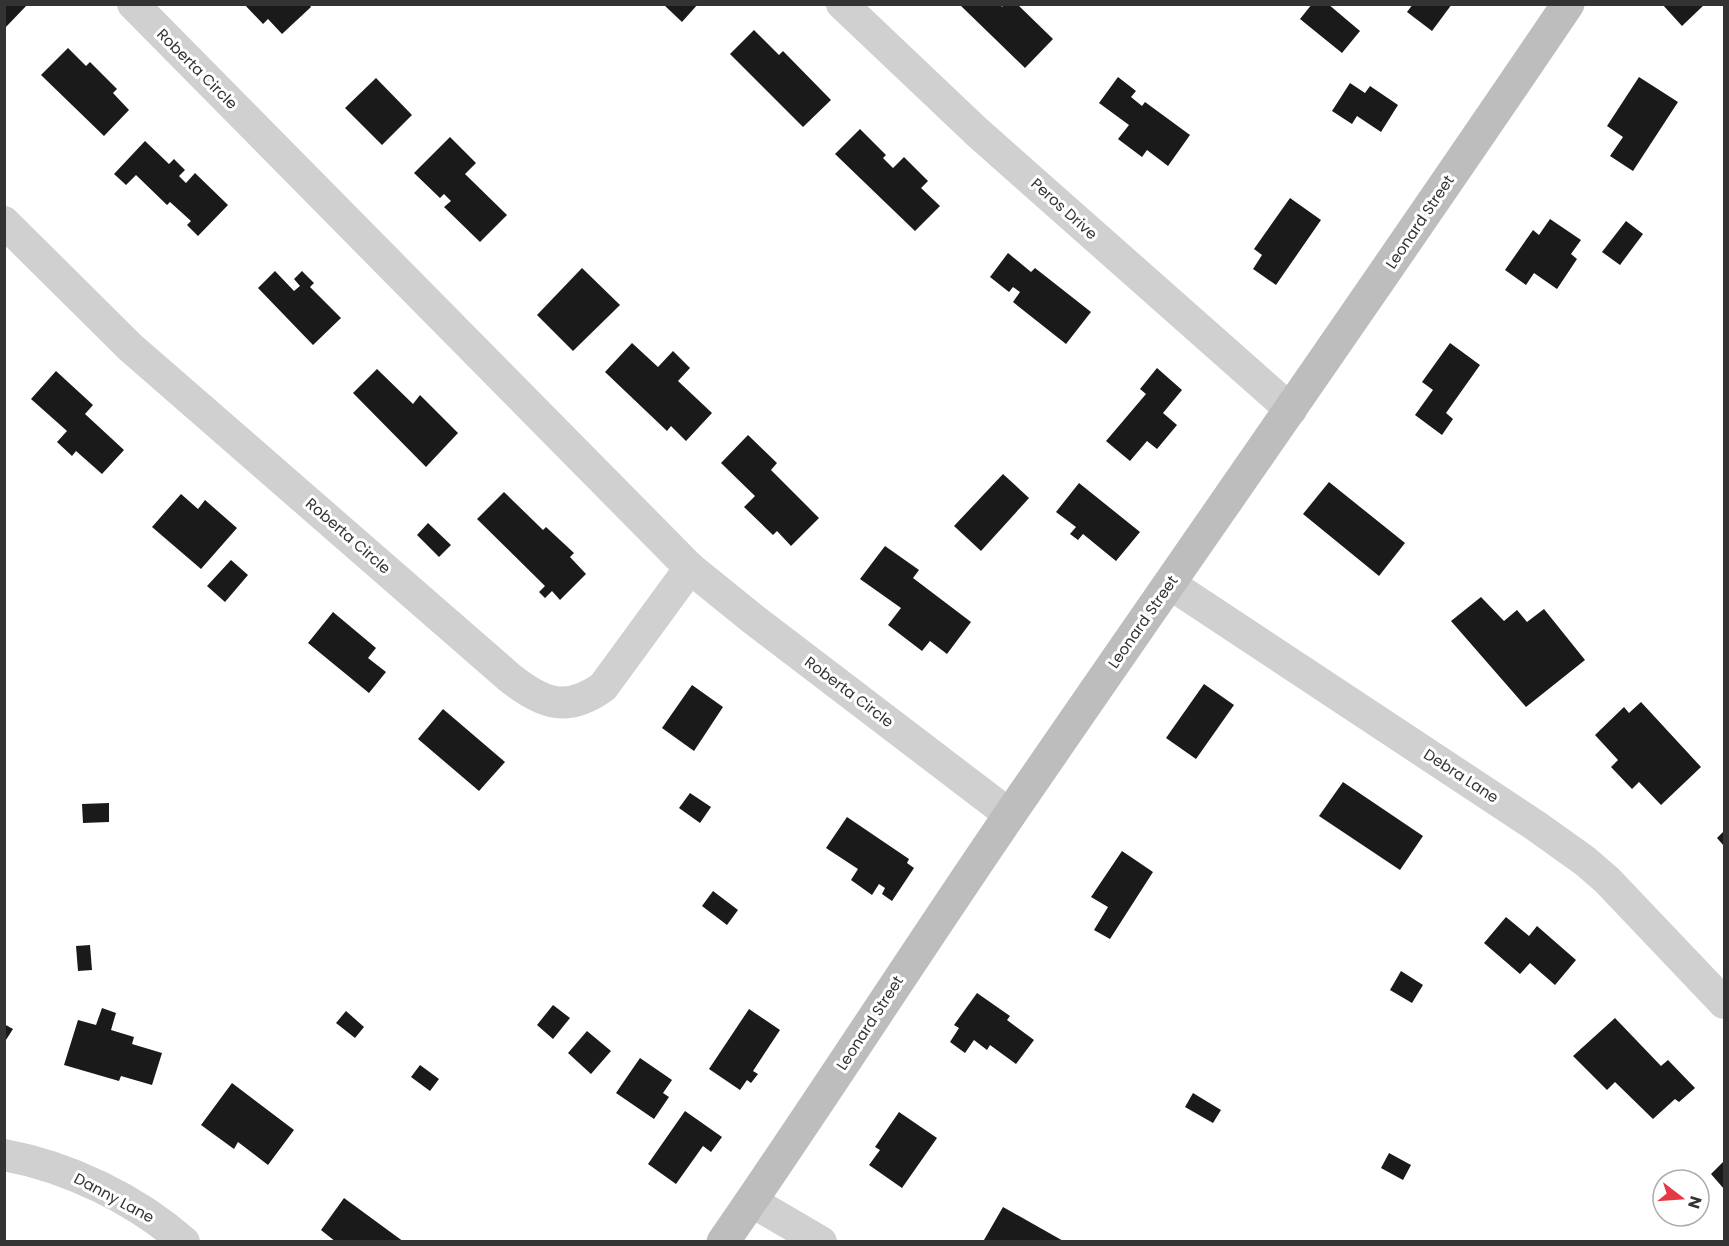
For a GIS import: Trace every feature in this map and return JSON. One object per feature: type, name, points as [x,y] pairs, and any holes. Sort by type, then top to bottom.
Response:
[{"type":"street","name":"Roberta Circle","points":[[133,4],[690,568],[753,619],[1010,815]]},
{"type":"street","name":"Peros Drive","points":[[842,4],[977,132],[1291,410]]},
{"type":"street","name":"Leonard Street","points":[[723,1242],[1010,815],[1291,410],[1568,4]]},
{"type":"street","name":"Roberta Circle","points":[[4,222],[130,347],[521,687],[557,703],[570,704],[592,695],[603,687],[690,568]]},
{"type":"street","name":"Debra Lane","points":[[1170,584],[1536,826],[1585,861],[1625,897],[1725,1003]]},
{"type":"street","name":"Danny Lane","points":[[4,1155],[56,1170],[99,1186],[152,1217],[184,1242]]},
{"type":"street","points":[[751,1202],[821,1242]]},
{"type":"building","points":[[4,4],[28,4],[4,29]]},
{"type":"building","points":[[244,4],[309,4],[311,7],[282,34],[268,19],[263,24]]},
{"type":"building","points":[[663,4],[698,4],[682,22]]},
{"type":"building","points":[[959,4],[1000,4],[1002,7],[1004,4],[1017,4],[1053,39],[1025,68]]},
{"type":"building","points":[[1312,4],[1328,4],[1360,31],[1342,53],[1300,19]]},
{"type":"building","points":[[1413,4],[1452,4],[1432,31],[1407,12]]},
{"type":"building","points":[[1662,4],[1705,4],[1682,26]]},
{"type":"building","points":[[754,30],[779,55],[783,51],[831,100],[803,127],[730,54]]},
{"type":"building","points":[[68,48],[86,66],[90,62],[117,89],[113,93],[129,110],[104,136],[41,75]]},
{"type":"building","points":[[1118,77],[1136,91],[1131,97],[1142,106],[1145,102],[1190,135],[1168,166],[1147,150],[1142,157],[1118,139],[1129,125],[1099,103]]},
{"type":"building","points":[[1639,77],[1678,102],[1633,171],[1610,156],[1623,137],[1607,126]]},
{"type":"building","points":[[376,78],[412,115],[382,145],[345,108]]},
{"type":"building","points":[[1350,83],[1365,93],[1370,86],[1398,105],[1381,132],[1357,116],[1352,124],[1332,111]]},
{"type":"building","points":[[860,129],[886,155],[883,158],[893,168],[904,157],[928,181],[921,188],[940,206],[915,231],[835,154]]},
{"type":"building","points":[[450,137],[476,163],[465,174],[507,215],[480,242],[444,207],[451,201],[444,194],[440,198],[414,173]]},
{"type":"building","points":[[145,141],[169,164],[174,159],[185,170],[179,176],[186,183],[195,173],[228,205],[198,236],[187,225],[191,221],[170,202],[167,205],[136,175],[126,185],[114,174]]},
{"type":"building","points":[[1290,198],[1321,220],[1276,285],[1253,269],[1262,255],[1254,249]]},
{"type":"building","points":[[1550,219],[1581,240],[1571,254],[1577,259],[1557,289],[1534,273],[1526,285],[1505,270],[1533,230],[1539,235]]},
{"type":"building","points":[[1626,221],[1643,234],[1620,265],[1602,252]]},
{"type":"building","points":[[1008,253],[1031,272],[1035,268],[1091,312],[1066,344],[1013,302],[1020,292],[1013,287],[1009,292],[990,277]]},
{"type":"building","points":[[582,268],[620,305],[573,351],[537,315]]},
{"type":"building","points":[[275,271],[294,291],[300,286],[294,279],[302,271],[314,283],[310,287],[341,318],[313,345],[258,288]]},
{"type":"building","points":[[632,343],[658,367],[673,351],[690,368],[678,381],[712,413],[686,441],[671,426],[667,431],[605,372]]},
{"type":"building","points":[[1450,343],[1480,365],[1446,413],[1453,419],[1442,435],[1415,415],[1433,390],[1422,382]]},
{"type":"building","points":[[1157,368],[1182,390],[1163,413],[1177,425],[1157,449],[1147,441],[1130,461],[1106,441],[1146,394],[1140,389]]},
{"type":"building","points":[[377,369],[413,404],[420,395],[458,433],[426,467],[353,393]]},
{"type":"building","points":[[56,371],[93,405],[85,414],[124,450],[102,474],[76,451],[72,456],[57,442],[67,431],[31,399]]},
{"type":"building","points":[[748,435],[777,463],[771,470],[819,518],[791,546],[777,531],[773,535],[744,507],[755,496],[721,463]]},
{"type":"building","points":[[1003,474],[1029,498],[981,551],[954,526]]},
{"type":"building","points":[[1329,482],[1405,543],[1379,576],[1303,514]]},
{"type":"building","points":[[1079,483],[1140,532],[1116,561],[1083,534],[1078,540],[1070,534],[1076,527],[1056,512]]},
{"type":"building","points":[[504,492],[543,530],[546,527],[574,553],[570,557],[586,574],[560,600],[552,591],[545,598],[539,592],[545,586],[477,519]]},
{"type":"building","points":[[181,494],[198,509],[205,500],[237,528],[201,569],[152,527]]},
{"type":"building","points":[[428,523],[451,545],[439,557],[417,535]]},
{"type":"building","points":[[885,546],[919,570],[913,578],[971,622],[947,654],[930,641],[922,651],[888,625],[901,608],[860,579]]},
{"type":"building","points":[[231,560],[248,575],[225,602],[207,586]]},
{"type":"building","points":[[1481,597],[1504,621],[1517,610],[1527,622],[1544,609],[1585,660],[1526,707],[1451,621]]},
{"type":"building","points":[[333,612],[376,648],[368,658],[386,672],[369,693],[308,643]]},
{"type":"building","points":[[1204,684],[1234,705],[1196,759],[1166,738]]},
{"type":"building","points":[[692,685],[723,707],[694,751],[662,728]]},
{"type":"building","points":[[1641,702],[1701,767],[1661,805],[1639,782],[1632,789],[1611,767],[1618,760],[1595,735],[1624,707],[1629,713]]},
{"type":"building","points":[[443,709],[505,762],[479,791],[418,739]]},
{"type":"building","points":[[1343,782],[1423,836],[1400,870],[1319,816]]},
{"type":"building","points":[[690,793],[711,807],[700,823],[679,808]]},
{"type":"building","points":[[109,803],[109,822],[83,823],[82,804]]},
{"type":"building","points":[[847,817],[909,859],[907,863],[914,868],[892,901],[882,894],[885,888],[879,884],[872,895],[851,880],[858,869],[826,848]]},
{"type":"building","points":[[1724,831],[1724,846],[1717,838]]},
{"type":"building","points":[[1122,851],[1153,872],[1110,939],[1094,930],[1108,907],[1091,897]]},
{"type":"building","points":[[713,891],[738,910],[727,925],[702,906]]},
{"type":"building","points":[[1506,917],[1529,936],[1537,926],[1576,960],[1555,985],[1530,963],[1520,974],[1484,943]]},
{"type":"building","points":[[90,945],[92,970],[78,971],[76,946]]},
{"type":"building","points":[[1401,971],[1423,985],[1412,1003],[1390,990]]},
{"type":"building","points":[[977,993],[1010,1016],[1007,1020],[1034,1040],[1016,1064],[990,1045],[987,1050],[974,1040],[965,1053],[950,1042],[959,1028],[954,1025]]},
{"type":"building","points":[[553,1005],[570,1018],[553,1039],[537,1025]]},
{"type":"building","points":[[102,1008],[116,1013],[111,1030],[134,1037],[132,1044],[162,1053],[152,1085],[121,1076],[119,1081],[64,1065],[78,1020],[96,1025]]},
{"type":"building","points":[[749,1009],[780,1030],[753,1071],[758,1074],[751,1083],[747,1080],[740,1090],[709,1069]]},
{"type":"building","points":[[346,1011],[364,1027],[355,1038],[336,1023]]},
{"type":"building","points":[[1615,1018],[1661,1066],[1668,1060],[1695,1088],[1679,1102],[1675,1099],[1653,1119],[1615,1082],[1607,1090],[1573,1056]]},
{"type":"building","points":[[4,1024],[13,1029],[4,1043]]},
{"type":"building","points":[[587,1031],[611,1051],[591,1074],[568,1053]]},
{"type":"building","points":[[640,1058],[672,1080],[663,1093],[669,1097],[654,1119],[616,1093]]},
{"type":"building","points":[[420,1065],[439,1079],[430,1091],[411,1077]]},
{"type":"building","points":[[232,1083],[294,1130],[268,1165],[238,1142],[234,1149],[201,1125]]},
{"type":"building","points":[[1193,1093],[1221,1110],[1213,1123],[1185,1107]]},
{"type":"building","points":[[685,1111],[722,1137],[711,1152],[703,1146],[676,1184],[648,1164]]},
{"type":"building","points":[[899,1112],[937,1138],[902,1188],[869,1165],[880,1150],[875,1147]]},
{"type":"building","points":[[1389,1153],[1411,1165],[1403,1180],[1381,1168]]},
{"type":"building","points":[[1724,1161],[1724,1189],[1711,1174]]},
{"type":"building","points":[[344,1198],[404,1242],[336,1242],[321,1230]]},
{"type":"building","points":[[1003,1207],[1065,1242],[984,1240]]}]
